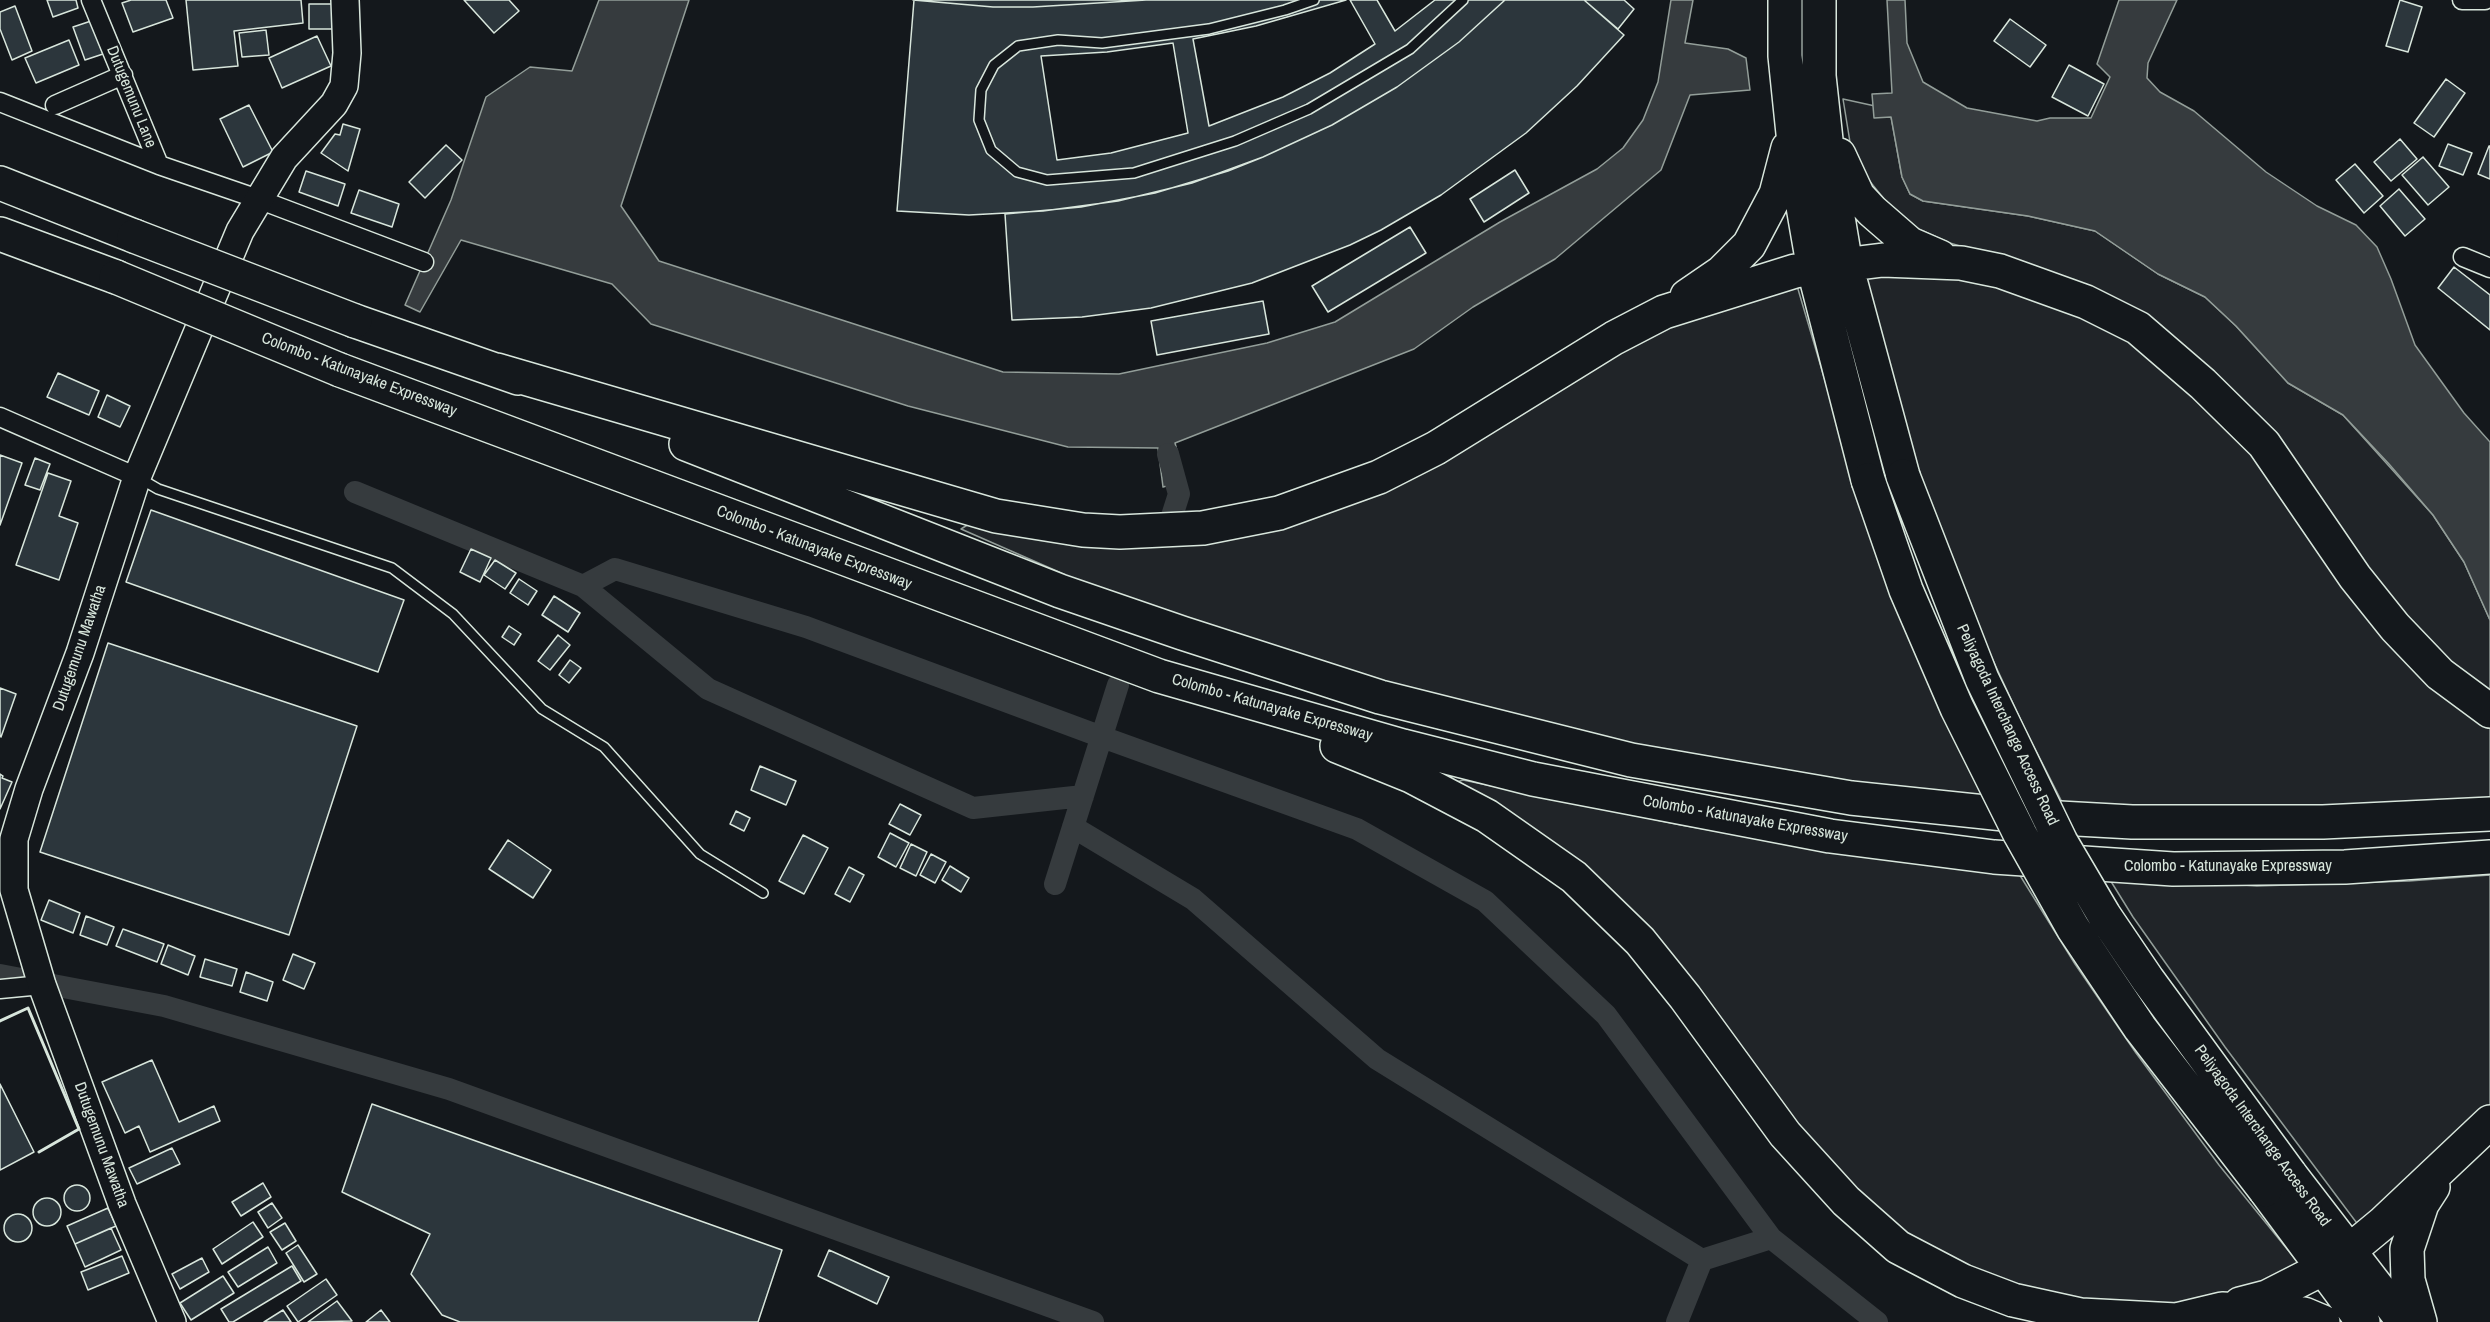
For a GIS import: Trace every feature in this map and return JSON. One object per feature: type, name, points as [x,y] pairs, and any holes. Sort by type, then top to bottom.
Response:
[{"type":"highway","name":"Peliyagoda Interchange Access Road","points":[[1785,0],[1785,56],[1797,172],[1904,476],[1982,679],[2061,842],[2104,915],[2277,1182],[2335,1260],[2404,1322]]},
{"type":"highway","name":"Peliyagoda Interchange Access Road","points":[[1819,0],[1819,76],[1828,158],[1830,267],[1868,480],[1906,590],[1952,698],[2020,834],[2073,928],[2140,1028],[2277,1182]]},
{"type":"highway","points":[[1822,102],[1847,174],[1858,196],[1890,228],[1910,243],[1939,257],[2000,271],[2086,302],[2138,328],[2195,377],[2264,444],[2355,577],[2395,627],[2440,674],[2490,711]]},
{"type":"highway","points":[[497,370],[996,516],[1083,530],[1120,532],[1203,528],[1242,521],[1310,503],[1379,477],[1436,448],[1614,338],[1664,312],[1722,272],[1749,245],[1776,194],[1792,126]]},
{"type":"highway","points":[[0,183],[355,321],[497,370],[1060,591],[1380,698],[1631,760],[1851,798],[2034,816],[2132,822],[2323,822],[2490,814]]},
{"type":"highway","name":"Colombo - Katunayake Expressway","points":[[0,234],[116,277],[340,370],[1159,676],[1403,746],[1533,779],[1842,837],[1994,857],[2173,868],[2345,867],[2490,857]]},
{"type":"highway","points":[[1664,312],[1795,271],[1902,260],[1961,263]]},
{"type":"highway","points":[[1159,676],[1411,776],[1487,816],[1574,877],[1640,941],[1685,997],[1785,1134],[1846,1201],[1898,1247],[1963,1281],[2013,1300],[2081,1314],[2176,1320],[2267,1297],[2335,1260],[2383,1223],[2490,1122]]},
{"type":"highway","points":[[2420,1322],[2408,1280],[2407,1249],[2422,1204],[2440,1176],[2465,1145]]},
{"type":"highway","name":"Peliyagoda Interchange Access Road","points":[[2335,1260],[2363,1322]]},
{"type":"highway","points":[[2222,1309],[2289,1312],[2304,1314],[2323,1322]]},
{"type":"street","name":"Dutugemunu Lane","points":[[91,0],[159,165],[258,199],[424,262]]},
{"type":"street","name":"Dutugemunu Mawatha","points":[[172,1322],[122,1204],[24,930],[14,890],[14,839],[29,789],[80,653],[137,477],[240,231],[284,159],[334,104],[344,86],[347,53],[345,0]]},
{"type":"street","points":[[2462,0],[2485,0]]},
{"type":"street","points":[[55,105],[123,75]]},
{"type":"street","points":[[0,102],[159,165]]},
{"type":"street","points":[[2463,258],[2490,268]]},
{"type":"street","points":[[0,417],[137,477]]},
{"type":"street","points":[[0,989],[42,985]]},
{"type":"lane","points":[[1314,0],[1285,10],[1209,29],[1102,43],[1058,40],[1018,46],[994,65],[981,90],[979,120],[991,150],[1017,171],[1047,180],[1134,173],[1224,145],[1309,109],[1410,49],[1463,0]]},
{"type":"lane","points":[[137,477],[158,489],[392,568],[453,614],[542,709],[604,747],[700,854],[763,892]]},
{"type":"shaded area","points":[[599,0],[689,0],[621,206],[659,261],[1003,372],[1119,374],[1267,343],[1335,322],[1500,222],[1597,169],[1623,148],[1643,120],[1658,82],[1671,0],[1693,0],[1685,43],[1728,49],[1746,58],[1750,90],[1690,95],[1661,170],[1555,259],[1473,307],[1414,349],[1175,443],[1185,481],[1163,487],[1158,448],[1068,447],[908,406],[651,324],[612,284],[461,240],[420,312],[405,305],[451,200],[486,97],[530,67],[572,71]]},
{"type":"shaded area","points":[[1887,0],[1905,0],[1907,43],[1923,82],[1967,108],[2037,121],[2050,118],[2091,118],[2110,77],[2097,64],[2119,0],[2177,0],[2148,63],[2147,78],[2160,92],[2194,111],[2266,172],[2317,206],[2356,225],[2377,247],[2415,345],[2464,413],[2490,442],[2490,620],[2464,562],[2433,515],[2389,464],[2343,415],[2288,383],[2236,326],[2205,297],[2158,274],[2095,231],[2028,216],[1923,201],[1910,194],[1902,177],[1891,117],[1874,118],[1872,94],[1892,93]]},
{"type":"shaded area","points":[[1843,99],[1875,106],[1891,116],[1902,177],[1910,194],[1923,201],[2028,216],[2095,231],[2158,274],[2205,297],[2236,326],[2288,383],[2343,415],[2433,515],[2464,562],[2490,620],[2490,699],[2424,645],[2236,397],[1989,255],[1950,243],[1912,226],[1884,199],[1864,174],[1850,142]]},
{"type":"shaded area","points":[[1866,270],[1988,280],[2121,333],[2185,379],[2490,722],[2490,802],[2404,807],[2065,808],[2023,725],[1966,602],[1902,424],[1861,282]]},
{"type":"shaded area","points":[[1795,279],[1855,482],[1994,806],[1541,732],[1115,599],[961,529],[969,524],[1247,532],[1656,323]]},
{"type":"shaded area","points":[[1463,780],[1681,825],[1819,849],[2016,869],[2075,964],[2136,1053],[2219,1165],[2300,1265],[2296,1273],[2194,1303],[2094,1306],[2009,1286],[1924,1247],[1825,1165],[1692,989],[1454,783]]},
{"type":"shaded area","points":[[2107,875],[2257,886],[2409,881],[2490,875],[2490,1110],[2359,1226],[2225,1047],[2133,917]]},
{"type":"building","points":[[47,0],[76,0],[78,8],[53,17]]},
{"type":"building","points":[[131,0],[166,0],[173,18],[133,32],[122,3]]},
{"type":"building","points":[[186,0],[301,0],[303,23],[234,31],[238,66],[193,70]]},
{"type":"building","points":[[464,0],[509,0],[519,11],[494,33]]},
{"type":"building","points":[[913,0],[1146,0],[1033,7],[993,7]]},
{"type":"building","points":[[914,0],[993,7],[1033,7],[1146,0],[1346,0],[1256,26],[1193,39],[1209,126],[1283,97],[1330,73],[1375,44],[1350,0],[1377,0],[1395,31],[1435,0],[1505,0],[1459,42],[1397,87],[1332,125],[1263,157],[1192,183],[1118,201],[1043,211],[969,215],[897,211]],"holes":[[[1173,43],[1188,133],[1111,153],[1057,160],[1041,56],[1107,52]]]},
{"type":"building","points":[[1505,0],[1584,0],[1624,35],[1577,86],[1526,133],[1441,195],[1350,245],[1252,283],[1151,308],[1082,317],[1012,320],[1005,214],[1081,207],[1155,193],[1228,171],[1263,157],[1332,125],[1397,87],[1459,42]]},
{"type":"building","points":[[1584,0],[1624,0],[1634,9],[1618,29]]},
{"type":"building","points":[[2400,0],[2422,7],[2408,52],[2386,46]]},
{"type":"building","points":[[309,4],[333,4],[333,29],[309,29]]},
{"type":"building","points":[[15,6],[32,51],[12,60],[0,29],[0,12]]},
{"type":"building","points":[[2010,19],[2046,45],[2030,67],[1994,41]]},
{"type":"building","points":[[91,21],[103,54],[85,60],[73,27]]},
{"type":"building","points":[[266,30],[269,55],[242,57],[239,33]]},
{"type":"building","points":[[317,36],[331,66],[282,88],[269,58]]},
{"type":"building","points":[[69,40],[79,65],[36,83],[25,58]]},
{"type":"building","points":[[2069,65],[2104,84],[2088,116],[2052,97]]},
{"type":"building","points":[[2446,79],[2465,93],[2434,137],[2414,123]]},
{"type":"building","points":[[249,105],[273,152],[243,167],[220,119]]},
{"type":"building","points":[[343,124],[360,129],[348,171],[321,153],[335,134],[340,135]]},
{"type":"building","points":[[2400,139],[2417,159],[2391,181],[2374,162]]},
{"type":"building","points":[[2448,144],[2472,153],[2463,175],[2439,166]]},
{"type":"building","points":[[446,145],[462,160],[425,198],[409,182]]},
{"type":"building","points":[[2490,146],[2490,179],[2478,174]]},
{"type":"building","points":[[2423,157],[2449,187],[2428,205],[2402,175]]},
{"type":"building","points":[[2355,164],[2383,196],[2364,213],[2336,180]]},
{"type":"building","points":[[1515,170],[1529,193],[1484,222],[1470,199]]},
{"type":"building","points":[[306,171],[345,184],[338,206],[299,192]]},
{"type":"building","points":[[2399,189],[2425,219],[2405,236],[2380,206]]},
{"type":"building","points":[[359,190],[399,204],[392,227],[351,213]]},
{"type":"building","points":[[1410,227],[1426,253],[1328,312],[1312,286]]},
{"type":"building","points":[[2454,267],[2490,295],[2490,330],[2438,288]]},
{"type":"building","points":[[1263,301],[1269,334],[1157,355],[1151,321]]},
{"type":"building","points":[[58,373],[99,391],[89,415],[47,397]]},
{"type":"building","points":[[107,395],[130,406],[120,427],[98,417]]},
{"type":"building","points":[[0,455],[22,463],[0,525]]},
{"type":"building","points":[[35,458],[50,464],[40,490],[25,485]]},
{"type":"building","points":[[48,473],[71,481],[59,516],[78,523],[59,580],[16,565]]},
{"type":"building","points":[[151,510],[404,600],[378,672],[126,582]]},
{"type":"building","points":[[471,549],[491,558],[480,582],[460,572]]},
{"type":"building","points":[[495,560],[516,573],[505,589],[484,575]]},
{"type":"building","points":[[519,579],[537,591],[528,605],[510,593]]},
{"type":"building","points":[[554,596],[580,613],[568,632],[542,615]]},
{"type":"building","points":[[509,626],[521,634],[514,645],[502,637]]},
{"type":"building","points":[[558,635],[570,645],[550,670],[538,661]]},
{"type":"building","points":[[108,643],[357,726],[289,935],[40,852]]},
{"type":"building","points":[[570,660],[581,668],[569,683],[559,675]]},
{"type":"building","points":[[0,688],[16,694],[1,737],[0,736]]},
{"type":"building","points":[[760,766],[796,781],[786,805],[751,790]]},
{"type":"building","points":[[0,774],[2,778],[12,782],[0,809]]},
{"type":"building","points":[[900,804],[921,815],[910,835],[889,824]]},
{"type":"building","points":[[736,811],[750,818],[744,831],[730,824]]},
{"type":"building","points":[[890,833],[909,843],[896,867],[878,857]]},
{"type":"building","points":[[803,835],[828,848],[804,894],[779,881]]},
{"type":"building","points":[[508,840],[551,870],[533,898],[489,869]]},
{"type":"building","points":[[911,844],[927,852],[916,876],[900,868]]},
{"type":"building","points":[[931,854],[946,862],[935,883],[920,875]]},
{"type":"building","points":[[950,866],[969,878],[961,892],[942,880]]},
{"type":"building","points":[[849,867],[864,875],[850,902],[835,894]]},
{"type":"building","points":[[49,900],[80,913],[73,933],[41,920]]},
{"type":"building","points":[[86,916],[114,927],[107,945],[80,935]]},
{"type":"building","points":[[123,929],[164,944],[157,962],[116,946]]},
{"type":"building","points":[[168,945],[195,956],[188,975],[161,964]]},
{"type":"building","points":[[293,954],[315,963],[304,989],[283,980]]},
{"type":"building","points":[[205,959],[237,969],[232,986],[200,977]]},
{"type":"building","points":[[246,972],[273,982],[267,1001],[240,992]]},
{"type":"building","points":[[152,1060],[179,1122],[214,1106],[220,1121],[150,1152],[139,1126],[125,1133],[102,1082]]},
{"type":"building","points":[[0,1084],[34,1152],[0,1170]]},
{"type":"building","points":[[372,1104],[782,1250],[758,1322],[460,1322],[442,1315],[411,1274],[430,1234],[342,1192]]},
{"type":"building","points":[[172,1148],[180,1164],[137,1184],[129,1168]]},
{"type":"building","points":[[263,1183],[271,1197],[241,1216],[232,1202]]},
{"type":"building","points":[[77,1185],[86,1189],[90,1198],[86,1207],[77,1211],[68,1207],[64,1198],[68,1189]]},
{"type":"building","points":[[47,1198],[57,1202],[61,1212],[57,1222],[47,1226],[37,1222],[33,1212],[37,1202]]},
{"type":"building","points":[[272,1203],[282,1218],[268,1228],[258,1212]]},
{"type":"building","points":[[108,1208],[116,1226],[75,1244],[67,1226]]},
{"type":"building","points":[[18,1214],[28,1218],[32,1228],[28,1238],[18,1242],[8,1238],[4,1228],[8,1218]]},
{"type":"building","points":[[253,1222],[263,1237],[222,1264],[213,1249]]},
{"type":"building","points":[[285,1223],[296,1241],[282,1250],[270,1232]]},
{"type":"building","points":[[111,1228],[121,1250],[85,1267],[75,1244]]},
{"type":"building","points":[[298,1245],[317,1274],[304,1282],[286,1253]]},
{"type":"building","points":[[268,1247],[277,1263],[238,1287],[228,1272]]},
{"type":"building","points":[[829,1250],[889,1277],[877,1304],[818,1276]]},
{"type":"building","points":[[122,1256],[129,1273],[88,1290],[81,1272]]},
{"type":"building","points":[[202,1258],[209,1272],[180,1289],[172,1274]]},
{"type":"building","points":[[292,1266],[301,1281],[233,1322],[229,1322],[221,1309]]},
{"type":"building","points":[[223,1276],[234,1293],[191,1320],[180,1303]]},
{"type":"building","points":[[326,1279],[337,1295],[298,1322],[287,1306]]},
{"type":"building","points":[[337,1301],[352,1321],[308,1322]]},
{"type":"building","points":[[283,1310],[291,1322],[264,1322]]},
{"type":"building","points":[[381,1310],[390,1322],[366,1322]]},
{"type":"waterway","points":[[1168,454],[1179,494],[1172,516]]},
{"type":"waterway","points":[[355,492],[583,586],[708,689],[973,808],[1083,796]]},
{"type":"waterway","points":[[583,586],[615,569],[806,627],[1357,829],[1485,901],[1606,1015],[1771,1238]]},
{"type":"waterway","points":[[1055,884],[1118,685]]},
{"type":"waterway","points":[[1073,827],[1193,899],[1377,1059],[1702,1260]]},
{"type":"waterway","points":[[0,975],[164,1006],[449,1089],[1093,1322]]},
{"type":"waterway","points":[[1677,1322],[1702,1260],[1771,1238],[1877,1322]]},
{"type":"wall","points":[[0,1021],[28,1008],[79,1129],[39,1152]]}]
